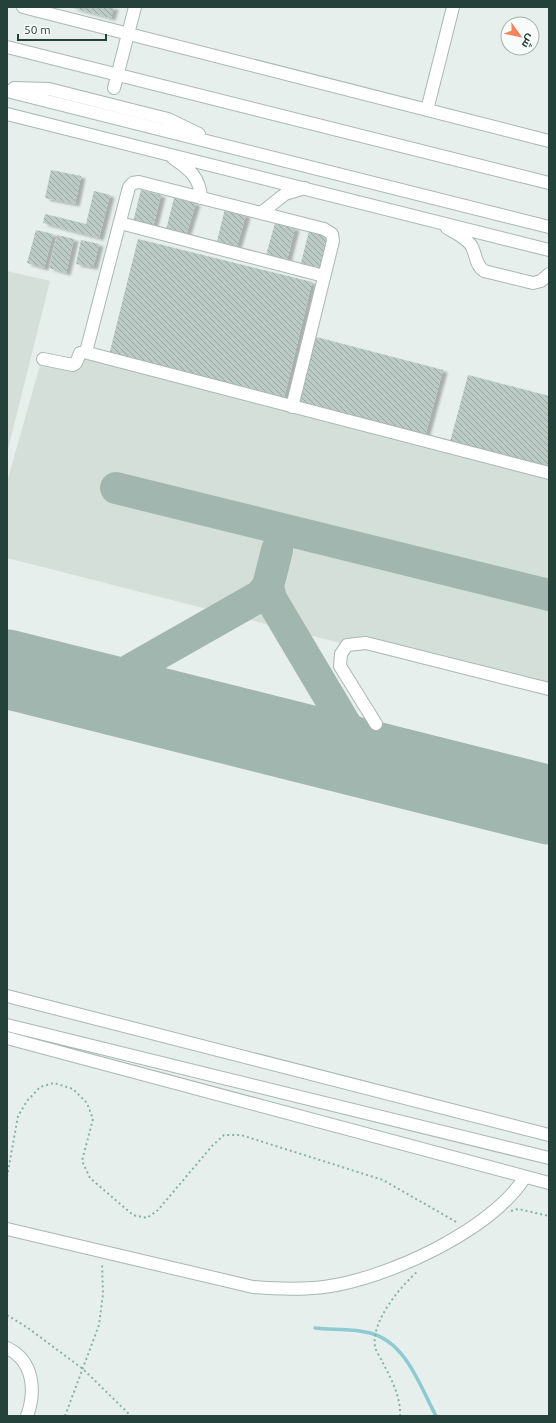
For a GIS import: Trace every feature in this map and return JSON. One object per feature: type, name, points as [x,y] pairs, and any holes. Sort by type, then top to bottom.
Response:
[{"type":"street","points":[[23,7],[549,141]]},
{"type":"street","points":[[88,100],[100,99],[108,96],[114,88],[135,7]]},
{"type":"street","points":[[427,110],[453,7]]},
{"type":"street","points":[[7,47],[549,183]]},
{"type":"street","points":[[7,88],[49,89],[168,119],[220,144]]},
{"type":"street","points":[[114,88],[117,97],[123,104],[136,111]]},
{"type":"street","points":[[7,91],[549,227]]},
{"type":"street","points":[[7,114],[307,188],[549,250]]},
{"type":"street","points":[[7,117],[29,120]]},
{"type":"street","points":[[168,154],[194,175],[200,187],[201,198]]},
{"type":"street","points":[[86,352],[129,187],[133,183],[139,182],[261,213],[330,232],[333,241],[292,407]]},
{"type":"street","points":[[261,213],[285,194],[307,188]]},
{"type":"street","points":[[434,220],[466,240],[472,248],[479,266],[484,271],[533,283],[540,281],[549,274]]},
{"type":"street","points":[[120,222],[324,276]]},
{"type":"street","points":[[43,359],[73,365],[76,363],[80,353],[86,352],[549,473]]},
{"type":"street","points":[[376,724],[340,666],[340,654],[347,645],[366,643],[549,689]]},
{"type":"street","points":[[7,996],[549,1135]]},
{"type":"street","points":[[7,1025],[549,1158]]},
{"type":"street","points":[[7,1038],[525,1177],[549,1182]]},
{"type":"street","points":[[7,1229],[253,1287],[296,1289],[324,1287],[358,1280],[392,1269],[426,1254],[468,1229],[488,1215],[517,1189],[525,1177]]},
{"type":"street","points":[[7,1348],[12,1351],[25,1366],[33,1383],[32,1402],[27,1416]]},
{"type":"path","points":[[7,1177],[18,1116],[27,1100],[40,1087],[54,1083],[73,1089],[87,1103],[93,1119],[82,1162],[90,1178],[133,1215],[147,1218],[158,1210],[216,1142],[224,1135],[241,1135],[383,1180],[468,1229]]},
{"type":"path","points":[[510,1211],[518,1209],[549,1216]]},
{"type":"path","points":[[65,1416],[99,1325],[103,1294],[102,1252]]},
{"type":"path","points":[[400,1416],[401,1403],[393,1382],[375,1347],[378,1326],[390,1303],[409,1279],[421,1268]]},
{"type":"path","points":[[7,1315],[28,1328],[83,1369],[131,1416]]},
{"type":"shaded area","points":[[7,271],[50,281],[7,453]]},
{"type":"shaded area","points":[[80,348],[549,467],[549,696],[7,558],[7,482],[42,358],[74,363]]},
{"type":"building","points":[[70,7],[114,7],[111,18]]},
{"type":"building","points":[[51,170],[81,176],[75,204],[45,198]]},
{"type":"building","points":[[141,190],[161,195],[153,227],[133,222]]},
{"type":"building","points":[[94,191],[110,195],[99,238],[43,223],[45,214],[86,224]]},
{"type":"building","points":[[174,198],[196,203],[186,235],[166,230]]},
{"type":"building","points":[[225,209],[246,215],[237,246],[217,241]]},
{"type":"building","points":[[275,223],[295,228],[287,260],[266,255]]},
{"type":"building","points":[[36,230],[53,234],[44,268],[27,263]]},
{"type":"building","points":[[309,231],[330,236],[322,268],[301,263]]},
{"type":"building","points":[[57,235],[74,239],[66,273],[49,268]]},
{"type":"building","points":[[138,239],[312,282],[284,398],[109,355]]},
{"type":"building","points":[[81,240],[99,244],[93,267],[76,264]]},
{"type":"building","points":[[316,337],[443,370],[425,436],[298,403]]},
{"type":"building","points":[[468,375],[549,396],[549,467],[450,442]]},
{"type":"waterway","points":[[315,1328],[363,1331],[383,1338],[402,1355],[418,1379],[436,1416]]},
{"type":"taxiway","points":[[116,488],[549,595]]},
{"type":"taxiway","points":[[268,586],[277,550]]},
{"type":"taxiway","points":[[85,688],[108,682],[128,671],[260,596],[268,586],[271,599],[347,727],[358,745],[375,762]]},
{"type":"runway","points":[[7,669],[549,805]]}]
